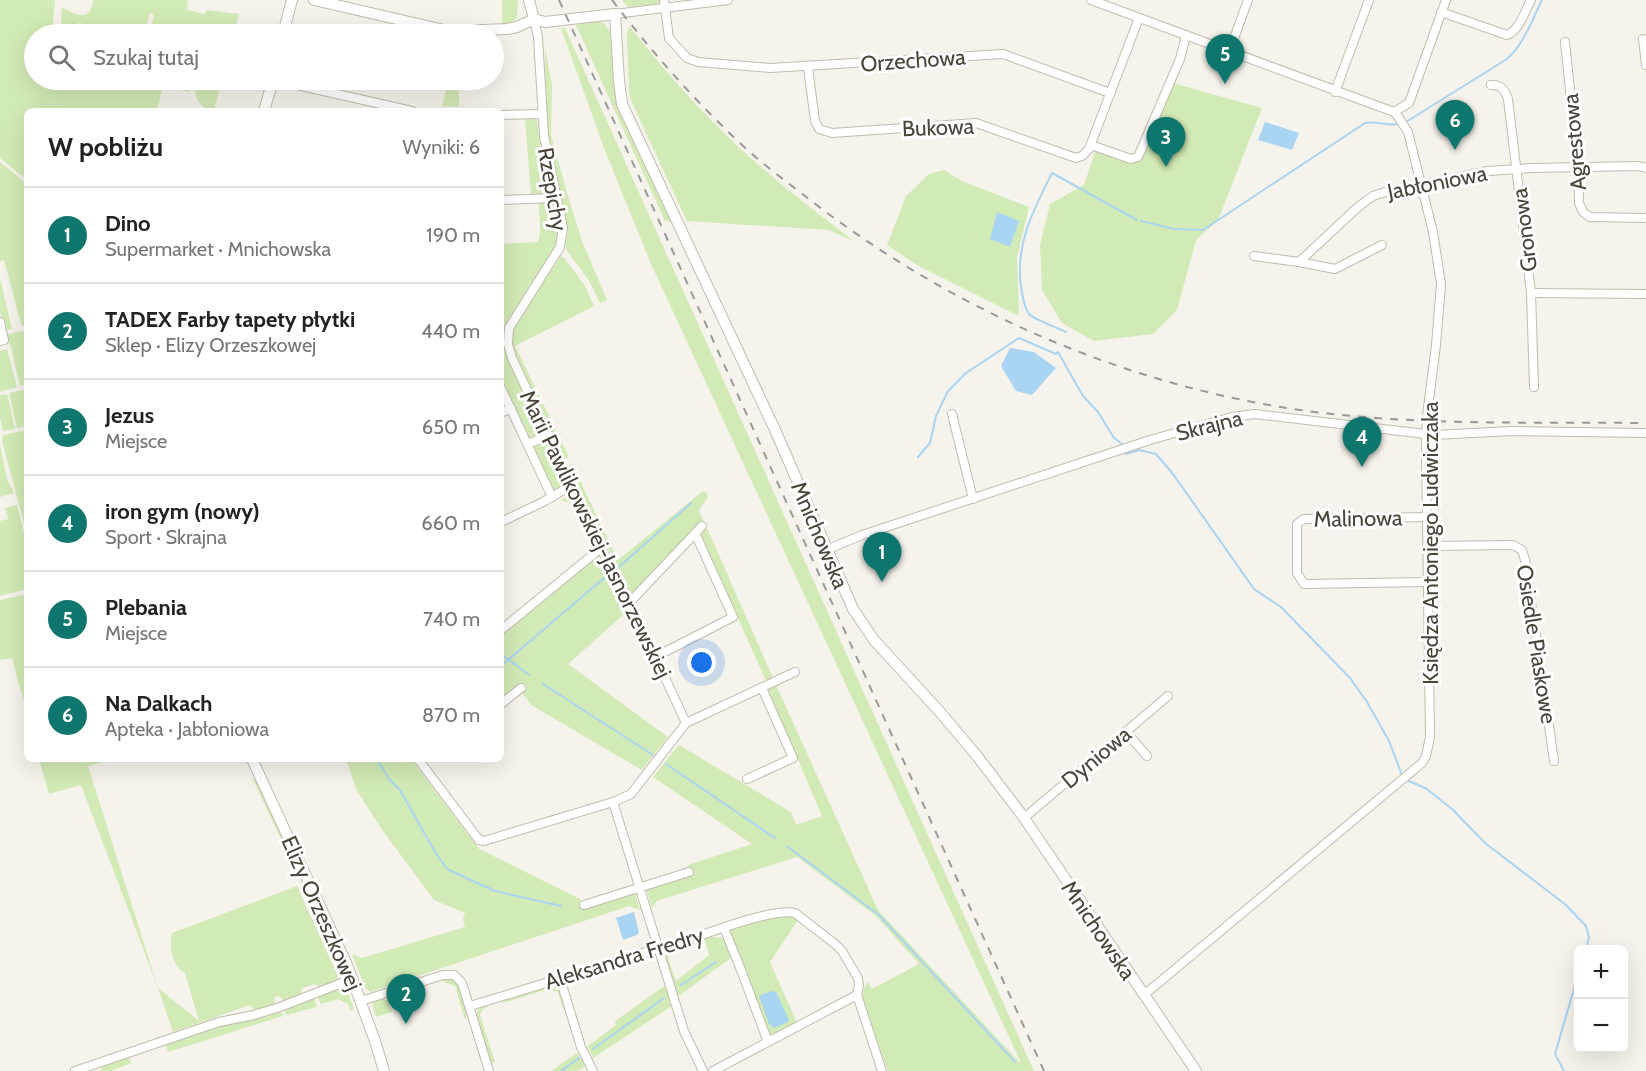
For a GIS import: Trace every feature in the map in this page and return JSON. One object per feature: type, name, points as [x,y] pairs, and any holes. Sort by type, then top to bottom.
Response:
[{"type":"street","points":[[286,24],[292,0]]},
{"type":"street","points":[[314,0],[420,24]]},
{"type":"street","points":[[529,0],[534,19]]},
{"type":"street","points":[[504,29],[517,27],[534,19],[545,22],[559,21],[615,14],[665,4],[728,0]]},
{"type":"street","points":[[1091,0],[1396,115],[1409,103],[1446,0]]},
{"type":"street","points":[[1229,52],[1248,0]]},
{"type":"street","points":[[1442,12],[1507,35],[1516,29],[1530,0]]},
{"type":"street","points":[[1335,92],[1366,1]]},
{"type":"street","name":"Orzechowa","points":[[665,4],[669,38],[687,58],[693,61],[770,68],[1003,54],[1110,93]]},
{"type":"street","name":"Mnichowska","points":[[615,14],[622,104],[776,432],[849,601],[874,640],[977,756],[1024,818],[1196,1071]]},
{"type":"street","points":[[1139,18],[1091,145],[1131,159],[1138,157],[1180,59],[1186,36]]},
{"type":"street","name":"Rzepichy","points":[[508,344],[509,328],[560,248],[563,228],[544,136],[538,37],[534,19]]},
{"type":"street","points":[[1643,39],[1646,65]]},
{"type":"street","name":"Agrestowa","points":[[1565,42],[1578,167],[1579,203],[1583,212],[1590,217],[1646,218]]},
{"type":"street","name":"Bukowa","points":[[808,67],[815,120],[819,129],[832,133],[976,123],[1076,158],[1083,156],[1091,145]]},
{"type":"street","name":"Gronowa","points":[[1491,85],[1496,84],[1503,89],[1508,99],[1531,294],[1534,387]]},
{"type":"street","points":[[265,108],[271,90]]},
{"type":"street","points":[[319,90],[399,108]]},
{"type":"street","points":[[504,115],[542,114]]},
{"type":"street","name":"Księdza Antoniego Ludwiczaka","points":[[1144,995],[1422,763],[1426,756],[1430,736],[1426,435],[1441,284],[1422,183],[1405,128],[1396,115]]},
{"type":"street","name":"Jabłoniowa","points":[[1299,262],[1365,201],[1382,193],[1488,171],[1578,167],[1639,166],[1646,168]]},
{"type":"street","points":[[504,200],[557,198]]},
{"type":"street","points":[[1254,255],[1335,269],[1382,245]]},
{"type":"street","points":[[1531,294],[1646,294]]},
{"type":"street","points":[[0,322],[4,340],[0,341]]},
{"type":"street","name":"Marii Pawlikowskiej-Jasnorzewskiej","points":[[508,344],[512,358],[601,548],[630,602],[686,723]]},
{"type":"street","name":"Marii Pawlikowskiej-Jasnorzewskiej","points":[[504,394],[552,497]]},
{"type":"street","points":[[504,412],[511,408]]},
{"type":"street","points":[[952,414],[973,499]]},
{"type":"street","name":"Skrajna","points":[[826,550],[862,535],[1150,440],[1242,416],[1263,415],[1445,436],[1512,431],[1646,433]]},
{"type":"street","points":[[528,444],[549,435]]},
{"type":"street","points":[[504,521],[572,485]]},
{"type":"street","name":"Malinowa","points":[[1427,517],[1304,519],[1297,524],[1297,573],[1304,584],[1428,582]]},
{"type":"street","points":[[630,602],[702,526]]},
{"type":"street","points":[[655,657],[733,617],[696,534]]},
{"type":"street","name":"Osiedle Piaskowe","points":[[1427,546],[1513,545],[1522,550],[1554,761]]},
{"type":"street","points":[[504,628],[601,548]]},
{"type":"street","points":[[424,762],[479,840],[483,841],[613,802],[631,794],[686,723],[795,672]]},
{"type":"street","points":[[504,702],[521,688]]},
{"type":"street","points":[[747,779],[793,758],[762,688]]},
{"type":"street","name":"Dyniowa","points":[[1024,818],[1168,696]]},
{"type":"street","points":[[1126,732],[1147,756]]},
{"type":"street","name":"Elizy Orzeszkowej","points":[[256,762],[352,979],[384,1071]]},
{"type":"street","points":[[613,802],[684,1031],[703,1071]]},
{"type":"street","points":[[584,905],[689,872]]},
{"type":"street","name":"Aleksandra Fredry","points":[[470,1006],[779,912],[795,913],[839,947],[858,978],[857,995]]},
{"type":"street","points":[[724,928],[768,1042]]},
{"type":"street","points":[[361,1001],[451,974],[459,979],[470,1006],[489,1071]]},
{"type":"street","points":[[560,978],[581,1047],[593,1071]]},
{"type":"street","points":[[75,1071],[95,1068],[219,1022],[280,1007],[352,979]]},
{"type":"street","points":[[713,1071],[857,995],[882,1071]]},
{"type":"green space","points":[[0,0],[55,0],[53,24],[24,24],[24,90],[162,90],[158,108],[24,108],[24,178],[0,158]]},
{"type":"green space","points":[[93,0],[188,0],[187,10],[204,14],[207,10],[239,14],[236,24],[152,24],[154,16],[150,12],[147,24],[61,24],[62,7],[72,13],[82,15],[89,12]]},
{"type":"green space","points":[[502,0],[518,0],[517,18],[512,22],[502,24]]},
{"type":"green space","points":[[622,0],[660,1],[657,4],[628,7]]},
{"type":"green space","points":[[593,21],[604,23],[610,32],[614,84],[673,222],[665,221],[576,25]]},
{"type":"green space","points":[[629,26],[687,94],[739,148],[855,242],[829,230],[687,221],[629,93],[627,35]]},
{"type":"green space","points":[[561,28],[565,28],[1034,1071],[888,1071],[862,998],[864,988],[868,982],[872,989],[919,964],[877,917],[797,857],[657,901],[652,908],[646,888],[691,874],[688,865],[752,844],[653,777],[679,745],[791,812],[796,825],[822,816],[768,689],[776,685],[878,910],[1022,1065],[651,264],[604,148]]},
{"type":"green space","points":[[545,48],[552,85],[551,135],[582,241],[607,300],[600,303],[588,279],[567,251],[565,244],[568,232],[546,123]]},
{"type":"green space","points":[[1169,82],[1262,108],[1218,220],[1196,240],[1177,310],[1153,334],[1094,341],[1062,323],[1042,290],[1040,245],[1050,204],[1084,185],[1097,146],[1134,159]]},
{"type":"green space","points":[[195,90],[219,90],[215,108],[203,106],[196,96]]},
{"type":"green space","points":[[446,90],[459,90],[459,107],[442,106]]},
{"type":"green space","points":[[525,118],[537,120],[549,191],[545,195],[531,195]]},
{"type":"green space","points":[[0,162],[24,182],[24,326],[22,327],[4,260],[0,261]]},
{"type":"green space","points":[[944,170],[962,181],[1029,207],[1017,257],[1019,316],[917,265],[887,245],[906,196],[929,174]]},
{"type":"green space","points":[[552,202],[554,205],[559,229],[557,246],[505,345],[545,433],[530,439],[526,437],[504,389],[504,244],[538,242],[539,203]]},
{"type":"green space","points":[[561,256],[584,284],[594,306],[515,346],[569,457],[563,459],[515,359],[511,345],[513,327]]},
{"type":"green space","points":[[0,279],[12,329],[5,331],[0,312]]},
{"type":"green space","points":[[24,331],[24,385],[20,386],[11,348],[5,335]]},
{"type":"green space","points":[[7,349],[17,387],[0,392],[0,351]]},
{"type":"green space","points":[[24,390],[24,427],[17,428],[9,393]]},
{"type":"green space","points":[[7,394],[15,429],[3,431],[0,418],[0,395]]},
{"type":"green space","points":[[24,431],[24,523],[2,441],[3,435]]},
{"type":"green space","points":[[548,438],[569,483],[555,490],[551,490],[532,448]]},
{"type":"green space","points":[[0,445],[7,479],[14,493],[0,497]]},
{"type":"green space","points":[[572,464],[618,560],[703,491],[708,497],[699,510],[704,522],[632,595],[567,466]]},
{"type":"green space","points":[[572,495],[596,546],[587,553],[590,544],[570,503],[560,500]]},
{"type":"green space","points":[[17,505],[24,533],[24,590],[0,596],[0,521],[8,519],[5,508]]},
{"type":"green space","points":[[707,528],[773,678],[766,681],[700,533]]},
{"type":"green space","points":[[600,555],[629,617],[622,616],[568,664],[668,737],[642,770],[531,705],[522,693],[524,690],[504,698],[504,633]]},
{"type":"green space","points":[[24,595],[24,702],[12,658],[0,660],[0,600]]},
{"type":"green space","points":[[40,762],[103,762],[88,766],[158,988],[81,785],[49,794]]},
{"type":"green space","points":[[347,762],[413,762],[479,849],[580,899],[583,909],[635,893],[640,910],[629,906],[370,992],[365,988],[352,954],[362,958],[465,927],[463,919],[465,913],[434,900],[383,831],[357,791]]},
{"type":"green space","points":[[257,778],[306,882],[302,884],[253,780]]},
{"type":"green space","points":[[297,886],[338,976],[337,983],[321,988],[315,984],[302,988],[301,995],[283,1001],[280,996],[274,997],[275,1004],[272,1007],[255,1011],[250,1005],[173,1032],[158,988],[199,1021],[185,973],[177,966],[172,955],[172,933]]},
{"type":"green space","points":[[307,887],[343,964],[340,966],[304,889]]},
{"type":"green space","points":[[781,915],[795,917],[798,920],[770,962],[797,1023],[774,1035],[768,1033],[730,931],[733,928]]},
{"type":"green space","points":[[704,936],[723,938],[731,958],[680,995],[676,995],[664,952]],"holes":[[[705,940],[709,955],[676,981],[668,958],[672,951]]]},
{"type":"green space","points":[[443,978],[452,978],[461,992],[467,1010],[465,1020],[455,986],[442,981]]},
{"type":"green space","points":[[548,985],[556,987],[560,992],[565,1006],[563,1009],[558,992],[548,989],[503,1003],[502,1001]]},
{"type":"green space","points":[[666,987],[672,1006],[593,1058],[588,1046],[616,1025],[615,1021]]},
{"type":"green space","points":[[340,988],[347,990],[354,1009],[351,1011],[348,1004],[338,999],[321,1004],[318,998],[319,994]]},
{"type":"green space","points":[[312,997],[317,1007],[286,1015],[285,1010]]},
{"type":"green space","points":[[381,999],[387,1000],[392,1012],[376,1017],[372,1004]]},
{"type":"green space","points":[[487,1006],[480,1015],[495,1062],[490,1064],[476,1015],[479,1008]]},
{"type":"green space","points":[[278,1012],[283,1016],[168,1052],[165,1043],[219,1025],[269,1016]]},
{"type":"green space","points":[[577,1053],[585,1066],[578,1071],[551,1071]]},
{"type":"green space","points":[[128,1055],[131,1063],[111,1071],[101,1071],[102,1066]]},
{"type":"water","points":[[1265,122],[1299,133],[1292,150],[1258,140]]},
{"type":"water","points":[[997,212],[1019,221],[1010,247],[990,239]]},
{"type":"water","points":[[1010,348],[1034,352],[1056,368],[1032,395],[1016,391],[1001,366]]},
{"type":"water","points":[[634,912],[639,932],[623,940],[616,918]]},
{"type":"water","points":[[772,991],[776,992],[789,1020],[774,1028],[769,1024],[759,996]]},
{"type":"waterway","points":[[1406,122],[1507,59],[1523,39],[1542,0]]},
{"type":"waterway","points":[[1141,221],[1174,229],[1203,230],[1365,123],[1398,124]]},
{"type":"waterway","points":[[1066,332],[1029,314],[1024,304],[1021,287],[1023,242],[1032,214],[1052,173],[1137,220]]},
{"type":"waterway","points":[[918,457],[930,443],[936,416],[948,391],[966,373],[1019,338],[1056,354],[1058,352],[1083,396],[1098,412],[1114,438],[1122,444]]},
{"type":"waterway","points":[[1126,454],[1139,450],[1156,454],[1173,474],[1254,589],[1281,607],[1350,678],[1367,702],[1389,741],[1402,775]]},
{"type":"waterway","points":[[619,567],[691,503]]},
{"type":"waterway","points":[[504,663],[604,578]]},
{"type":"waterway","points":[[504,656],[529,675]]},
{"type":"waterway","points":[[543,684],[653,755]]},
{"type":"waterway","points":[[379,762],[390,780],[400,790],[447,869],[495,891],[561,906]]},
{"type":"waterway","points":[[666,764],[775,838]]},
{"type":"waterway","points":[[1409,781],[1427,789],[1452,809],[1485,843],[1566,905],[1586,926],[1589,937],[1587,945]]},
{"type":"waterway","points":[[788,847],[879,915],[1015,1062]]},
{"type":"waterway","points":[[681,985],[716,962]]},
{"type":"waterway","points":[[1564,1071],[1555,1054],[1574,989]]},
{"type":"waterway","points":[[593,1049],[664,998]]},
{"type":"waterway","points":[[561,1071],[579,1058]]},
{"type":"railway","points":[[559,0],[1044,1071]]},
{"type":"railway","points":[[612,0],[690,93],[741,144],[772,171],[860,236],[917,273],[977,306],[1039,335],[1102,360],[1167,381],[1233,398],[1300,410],[1429,421],[1646,423]]},
{"type":"place","name":"Plebania","points":[[1225,84]]},
{"type":"place","name":"Na Dalkach","points":[[1455,150]]},
{"type":"place","name":"Jezus","points":[[1166,167]]},
{"type":"place","name":"iron gym (nowy)","points":[[1362,467]]},
{"type":"place","name":"Dino","points":[[882,582]]},
{"type":"place","name":"TADEX Farby tapety płytki","points":[[406,1024]]}]
